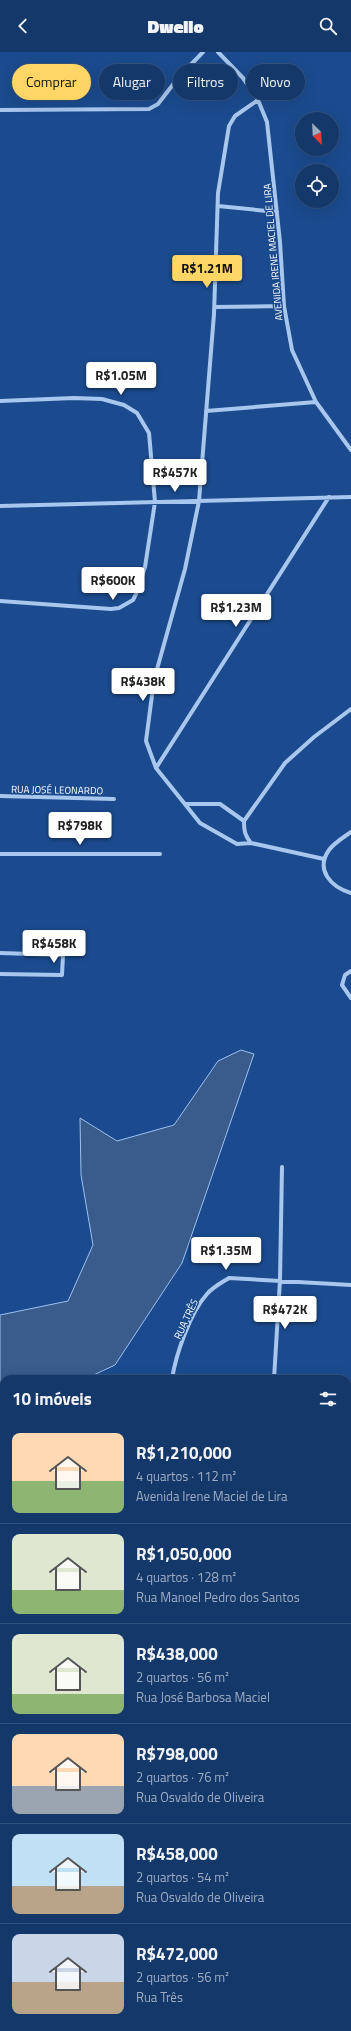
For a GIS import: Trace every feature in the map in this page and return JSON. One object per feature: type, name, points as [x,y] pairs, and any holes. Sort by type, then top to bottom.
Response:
[{"type":"street","points":[[0,110],[149,109],[158,104],[178,78],[202,52]]},
{"type":"street","name":"AVENIDA IRENE MACIEL DE LIRA","points":[[218,52],[246,82]]},
{"type":"street","points":[[258,100],[235,116],[229,126],[218,206],[214,307],[199,501],[185,569],[154,680],[146,741],[156,768],[200,823],[237,844],[251,843],[324,859]]},
{"type":"street","name":"AVENIDA IRENE MACIEL DE LIRA","points":[[258,100],[268,122],[284,306],[292,350],[316,402],[351,450]]},
{"type":"street","points":[[218,206],[277,212]]},
{"type":"street","points":[[214,307],[284,306]]},
{"type":"street","points":[[0,401],[74,398],[102,399],[124,405],[136,413],[149,433],[155,502],[145,567],[138,590],[128,604],[120,608],[111,609],[0,601]]},
{"type":"street","points":[[206,411],[316,402]]},
{"type":"street","points":[[156,768],[329,497]]},
{"type":"street","points":[[0,506],[351,497]]},
{"type":"street","points":[[251,843],[246,838],[244,821],[285,763],[314,737],[351,709]]},
{"type":"street","name":"RUA JOSÉ LEONARDO","points":[[0,796],[114,799]]},
{"type":"street","points":[[185,804],[220,804],[244,821]]},
{"type":"street","points":[[351,832],[330,849],[324,859],[326,878],[340,889],[351,893]]},
{"type":"street","points":[[0,854],[160,854]]},
{"type":"street","points":[[0,953],[63,954],[62,975],[0,974]]},
{"type":"street","points":[[351,970],[345,975],[342,985],[351,998]]},
{"type":"street","points":[[274,1375],[280,1280],[282,1166]]},
{"type":"street","name":"RUA TRÊS","points":[[173,1375],[176,1361],[198,1307],[218,1284],[229,1278],[351,1285]]},
{"type":"water","points":[[241,1050],[254,1054],[182,1263],[115,1365],[94,1375],[0,1375],[0,1315],[68,1301],[93,1245],[81,1175],[80,1118],[117,1141],[174,1125],[218,1061]]}]
